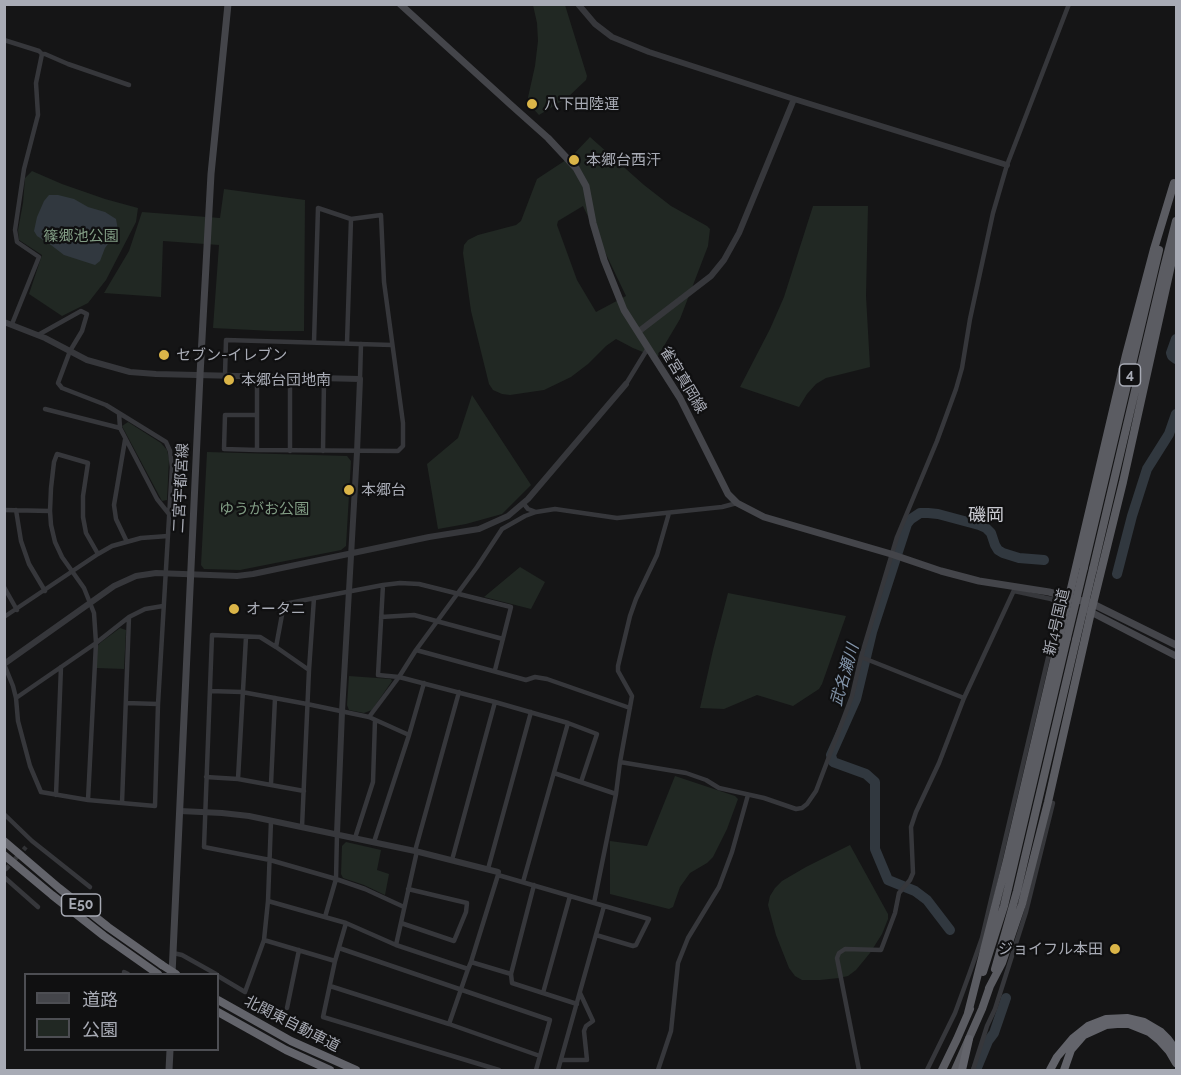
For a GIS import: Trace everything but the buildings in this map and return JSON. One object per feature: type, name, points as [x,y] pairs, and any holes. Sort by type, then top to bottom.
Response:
[{"type":"highway","name":"新4号国道","points":[[941,1071],[968,1013],[1004,906],[1176,172]]},
{"type":"highway","points":[[968,1013],[1010,849],[1126,355],[1174,183]]},
{"type":"highway","name":"新4号国道","points":[[955,1071],[989,988],[1017,891],[1176,221]]},
{"type":"highway","points":[[989,988],[1002,963],[1022,904],[1048,802],[1149,361],[1175,262],[1176,243]]},
{"type":"highway","name":"E50","points":[[4,841],[58,888],[172,973]]},
{"type":"highway","name":"E50","points":[[4,855],[95,929],[155,973]]},
{"type":"highway","name":"北関東自動車道","points":[[219,1001],[291,1041],[356,1071]]},
{"type":"highway","name":"北関東自動車道","points":[[219,1013],[330,1071]]},
{"type":"highway","points":[[1050,1071],[1057,1057],[1073,1038],[1088,1026],[1106,1019],[1127,1018],[1144,1022],[1161,1032],[1176,1050]]},
{"type":"highway","points":[[1064,1071],[1071,1050],[1084,1035],[1106,1025],[1117,1024],[1129,1024],[1149,1032],[1169,1051],[1176,1063]]},
{"type":"highway","points":[[962,1071],[969,1039]]},
{"type":"main road","name":"雀宮真岡線","points":[[400,4],[526,118],[576,168],[588,192],[593,223],[624,310],[680,398],[728,494],[737,504]]},
{"type":"main road","name":"二宮宇都宮線","points":[[174,973],[200,375],[211,174],[226,5]]},
{"type":"main road","points":[[737,504],[764,517],[967,578],[1049,592],[1069,598],[1176,645]]},
{"type":"main road","points":[[1092,608],[1176,656]]},
{"type":"main road","points":[[169,1071],[170,1051]]},
{"type":"street","points":[[578,4],[595,24],[612,37],[633,46],[1007,165]]},
{"type":"street","points":[[620,762],[686,773],[706,780],[719,788],[765,798],[796,809],[807,804],[816,791],[852,696],[891,554],[938,441],[963,368],[970,319],[993,213],[1007,165],[1069,4]]},
{"type":"street","points":[[4,40],[129,85]]},
{"type":"street","points":[[12,324],[39,257],[17,242],[15,230],[24,168],[38,115],[36,83],[42,54]]},
{"type":"street","points":[[638,332],[711,276],[724,260],[740,233],[794,99]]},
{"type":"street","points":[[257,415],[225,415],[224,449],[357,452],[398,451],[403,446],[403,423],[384,282],[381,215],[351,219],[318,208],[314,342]]},
{"type":"street","points":[[346,343],[351,219]]},
{"type":"street","points":[[38,335],[81,311],[87,314],[82,331],[70,351],[58,383],[62,388],[106,405],[166,442],[170,451],[172,467],[166,573],[163,606],[154,806],[88,800],[41,792],[30,766],[18,721],[13,686],[4,664],[114,586],[145,573],[166,573],[237,576],[253,574],[429,537],[479,529],[508,516],[523,503],[626,384],[648,348]]},
{"type":"street","points":[[4,322],[38,335],[87,360],[130,372],[360,379]]},
{"type":"street","points":[[225,375],[226,340],[392,345]]},
{"type":"street","points":[[325,917],[336,879],[342,712],[361,344]]},
{"type":"street","points":[[257,376],[257,450]]},
{"type":"street","points":[[290,377],[290,451]]},
{"type":"street","points":[[323,451],[324,379]]},
{"type":"street","points":[[45,409],[120,428]]},
{"type":"street","points":[[119,413],[120,428],[125,439],[157,499],[169,514]]},
{"type":"street","points":[[125,439],[114,505],[116,519],[127,542]]},
{"type":"street","points":[[88,800],[96,642],[94,613],[84,588],[62,557],[51,525],[54,462],[57,454],[88,463],[82,517],[86,533],[98,554]]},
{"type":"street","points":[[523,503],[536,512]]},
{"type":"street","points":[[369,717],[502,529],[525,516],[555,509],[616,518],[737,504]]},
{"type":"street","points":[[4,510],[50,511]]},
{"type":"street","points":[[16,510],[21,542],[29,564],[45,591]]},
{"type":"street","points":[[594,903],[616,794],[632,696],[618,671],[618,666],[633,607],[657,555],[669,513]]},
{"type":"street","points":[[4,617],[112,546],[141,538],[168,536]]},
{"type":"street","points":[[276,647],[284,604],[383,585],[419,584],[511,607],[495,670]]},
{"type":"street","points":[[383,585],[378,675],[399,677],[459,692],[568,723],[597,734],[581,782]]},
{"type":"street","points":[[4,587],[17,610]]},
{"type":"street","points":[[859,1071],[837,958],[839,953],[845,949],[881,950],[895,913],[899,893],[913,873],[911,827],[916,812],[939,763],[964,698],[1015,588],[1052,599],[1057,602],[1059,611],[982,938],[955,1013],[927,1071]]},
{"type":"street","points":[[302,827],[314,598]]},
{"type":"street","points":[[16,698],[129,617],[145,609],[163,606]]},
{"type":"street","points":[[381,617],[414,615],[503,639]]},
{"type":"street","points":[[122,803],[129,617]]},
{"type":"street","points":[[309,670],[260,638],[212,635],[204,847],[270,860],[336,879],[366,889],[404,907]]},
{"type":"street","points":[[238,779],[246,637]]},
{"type":"street","points":[[416,650],[526,680],[535,677],[548,679],[630,708]]},
{"type":"street","points":[[861,657],[964,698]]},
{"type":"street","points":[[56,795],[61,667]]},
{"type":"street","points":[[374,842],[410,735],[424,683]]},
{"type":"street","points":[[210,691],[242,692],[369,717],[410,735]]},
{"type":"street","points":[[396,945],[416,851],[459,692]]},
{"type":"street","points":[[271,784],[275,698]]},
{"type":"street","points":[[452,860],[495,702]]},
{"type":"street","points":[[126,703],[158,704]]},
{"type":"street","points":[[488,869],[531,712]]},
{"type":"street","points":[[355,838],[373,782],[375,720]]},
{"type":"street","points":[[523,882],[568,723]]},
{"type":"street","points":[[554,772],[616,794]]},
{"type":"street","points":[[206,777],[238,779],[304,791]]},
{"type":"street","points":[[658,1071],[671,1031],[678,963],[688,938],[719,887],[732,852],[748,795]]},
{"type":"street","points":[[973,1071],[1026,912],[1053,803]]},
{"type":"street","points":[[180,811],[231,814],[271,820],[416,851],[488,869],[523,882],[649,919],[636,945],[633,946],[596,935]]},
{"type":"street","points":[[4,814],[32,841],[90,886]]},
{"type":"street","points":[[219,976],[245,992],[264,940],[271,820]]},
{"type":"street","points":[[26,847],[32,841]]},
{"type":"street","points":[[449,1024],[498,873]]},
{"type":"street","points":[[4,877],[38,907]]},
{"type":"street","points":[[534,885],[511,974],[512,983],[577,1004]]},
{"type":"street","points":[[401,923],[454,941],[466,912],[467,903],[408,889]]},
{"type":"street","points":[[543,993],[570,896]]},
{"type":"street","points":[[268,901],[346,923],[396,945],[468,969]]},
{"type":"street","points":[[558,1071],[604,906]]},
{"type":"street","points":[[346,923],[323,1017],[499,1071]]},
{"type":"street","points":[[264,940],[335,961]]},
{"type":"street","points":[[339,948],[550,1020],[536,1071]]},
{"type":"street","points":[[287,1008],[299,950]]},
{"type":"street","points":[[173,953],[182,955],[214,973]]},
{"type":"street","points":[[471,962],[511,974]]},
{"type":"street","points":[[330,986],[540,1056]]},
{"type":"street","points":[[561,1060],[587,1060],[585,1031],[586,1026],[593,1022],[580,993]]},
{"type":"street","points":[[930,1065],[941,1071]]},
{"type":"green space","points":[[533,5],[565,5],[587,76],[586,80],[567,98],[539,115],[527,102],[538,41]]},
{"type":"green space","points":[[590,137],[671,206],[707,226],[710,229],[708,246],[680,319],[658,356],[655,357],[616,339],[571,377],[544,390],[502,394],[493,390],[489,384],[471,311],[463,253],[464,245],[478,235],[516,225],[521,221],[537,179],[572,156]],"holes":[[[583,206],[626,296],[596,312],[577,280],[557,225],[558,221]]]},
{"type":"green space","name":"篠郷池公園","points":[[32,171],[62,184],[138,208],[136,222],[106,280],[88,303],[62,316],[29,294],[42,255],[19,240],[18,230],[25,178]]},
{"type":"green space","points":[[224,189],[305,200],[304,331],[213,328],[219,245],[163,241],[161,297],[104,293],[129,251],[142,212],[220,218]]},
{"type":"green space","points":[[813,206],[868,206],[866,296],[870,367],[826,378],[816,384],[799,407],[740,387],[784,297]]},
{"type":"green space","points":[[472,395],[531,485],[502,514],[438,529],[427,464],[458,438]]},
{"type":"green space","points":[[128,422],[161,443],[167,450],[169,459],[167,500],[162,501],[122,426]]},
{"type":"green space","name":"ゆうがお公園","points":[[207,452],[347,456],[351,461],[346,546],[341,550],[240,570],[204,569],[201,565]]},
{"type":"green space","points":[[520,567],[545,582],[531,609],[484,597]]},
{"type":"green space","points":[[728,593],[846,616],[819,689],[793,706],[757,695],[724,709],[700,708]]},
{"type":"green space","points":[[120,628],[126,630],[124,669],[97,668],[97,647]]},
{"type":"green space","points":[[349,676],[391,679],[392,681],[372,710],[364,713],[349,710],[347,705]]},
{"type":"green space","points":[[675,776],[738,799],[713,857],[690,873],[680,887],[673,907],[669,909],[610,894],[610,841],[647,846]]},
{"type":"green space","points":[[346,842],[381,850],[377,870],[389,874],[385,895],[343,878],[341,874],[342,846]]},
{"type":"green space","points":[[850,845],[888,914],[888,919],[870,953],[848,976],[802,980],[795,976],[789,968],[776,935],[768,905],[770,896],[782,881]]},
{"type":"shaded area","points":[[49,195],[74,199],[116,219],[118,230],[105,248],[100,261],[95,265],[64,255],[37,236],[34,231],[37,217]]},
{"type":"waterway","name":"武名瀬川","points":[[1176,339],[1171,353],[1176,359]]},
{"type":"waterway","name":"武名瀬川","points":[[1117,574],[1147,469],[1169,434],[1176,414]]},
{"type":"waterway","name":"武名瀬川","points":[[950,930],[927,900],[915,891],[888,880],[875,849],[875,782],[866,774],[833,762],[831,755],[856,699],[872,632],[907,524],[911,519],[920,513],[928,513],[979,525],[991,533],[995,545],[1003,553],[1019,558],[1044,560]]},
{"type":"waterway","name":"武名瀬川","points":[[976,1070],[988,1041],[994,1033],[1006,998]]},
{"type":"tunnel","points":[[6,869],[26,847]]},
{"type":"place","name":"八下田陸運","points":[[532,104]]},
{"type":"place","name":"本郷台西汗","points":[[574,160]]},
{"type":"place","name":"セブン-イレブン","points":[[164,355]]},
{"type":"place","name":"本郷台団地南","points":[[229,380]]},
{"type":"place","name":"本郷台","points":[[349,490]]},
{"type":"place","name":"オータニ","points":[[234,609]]},
{"type":"place","name":"ジョイフル本田","points":[[1115,949]]},
{"type":"district","name":"磯岡","points":[[986,516]]}]
